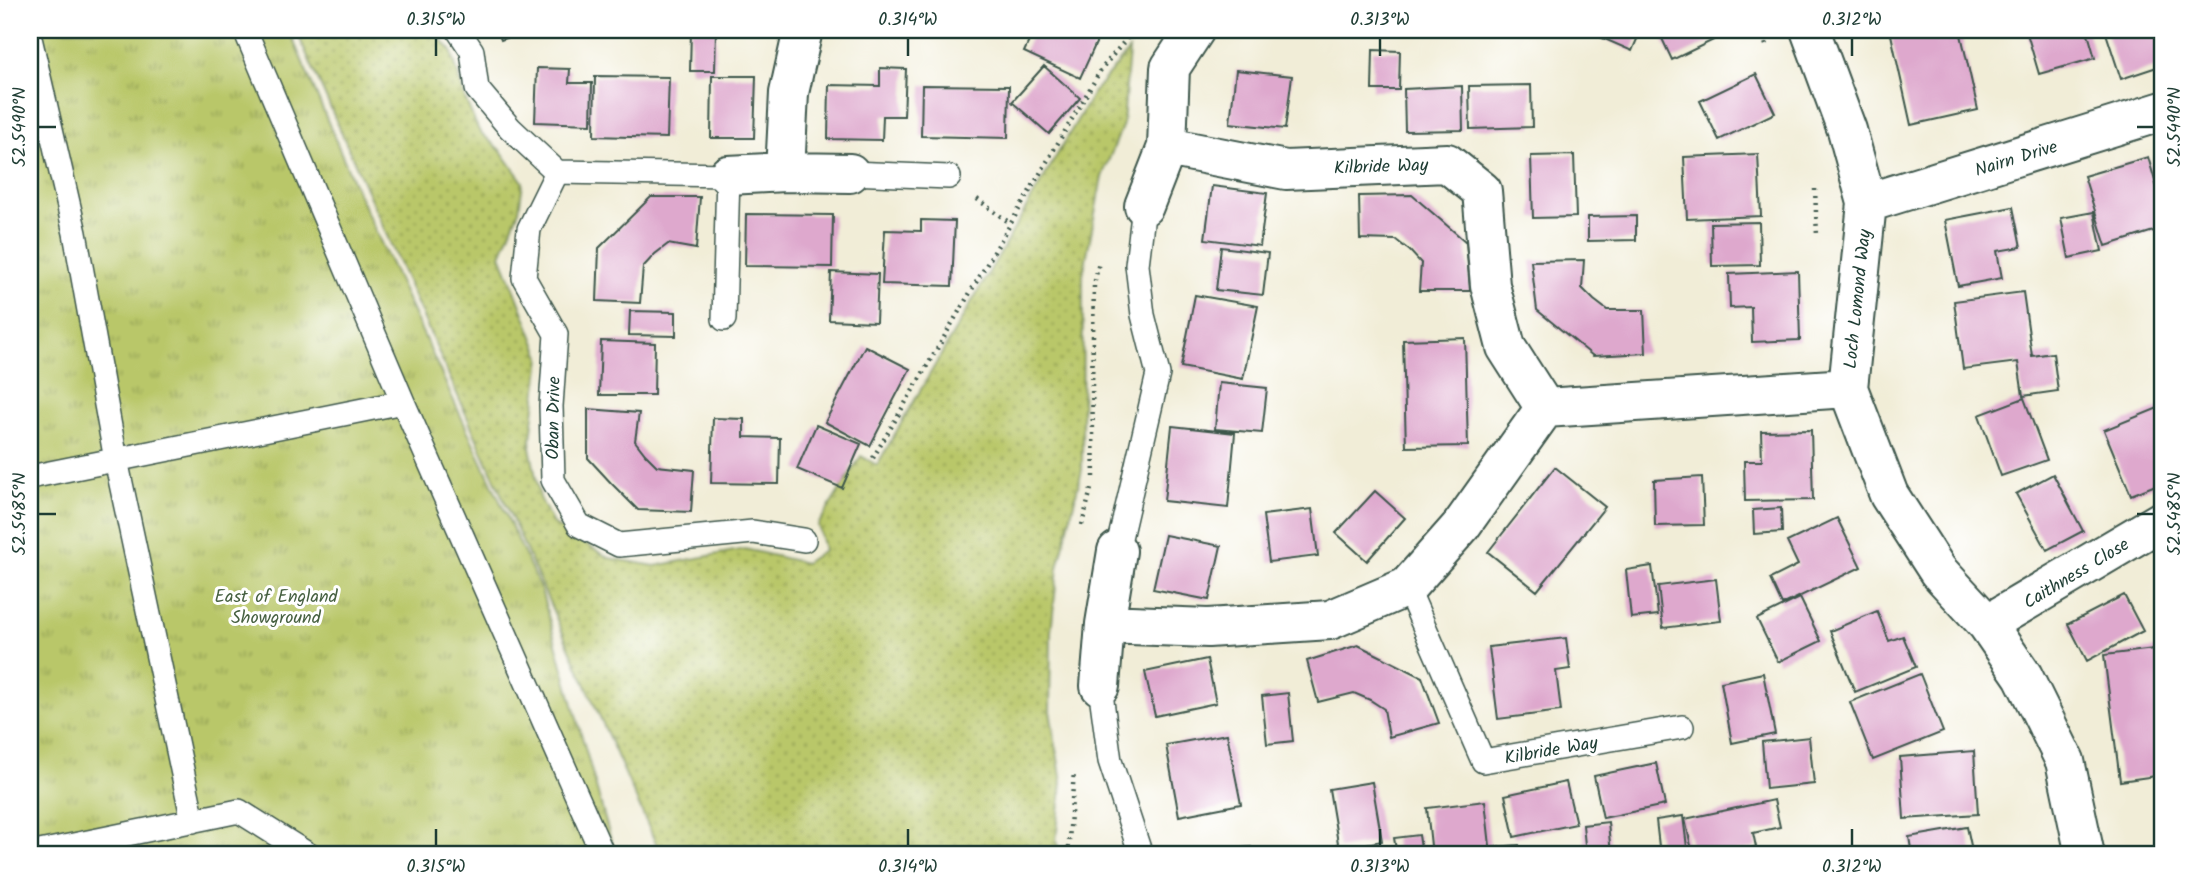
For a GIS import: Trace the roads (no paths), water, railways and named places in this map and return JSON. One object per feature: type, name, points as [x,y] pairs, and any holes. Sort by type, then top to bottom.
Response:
[{"type":"street","points":[[785,172],[789,93],[803,30]]},
{"type":"street","points":[[1144,206],[1167,147],[1170,68],[1195,30]]},
{"type":"street","name":"Loch Lomond Way","points":[[1810,30],[1847,130],[1867,203],[1848,388],[1889,495],[1938,571],[1987,624],[2023,676],[2059,749],[2076,809],[2085,855]]},
{"type":"street","name":"Nairn Drive","points":[[1867,203],[2163,111]]},
{"type":"street","name":"Kilbride Way","points":[[1167,147],[1286,170],[1447,163],[1482,191],[1490,285],[1506,346],[1545,408]]},
{"type":"street","points":[[728,175],[850,173]]},
{"type":"street","points":[[1105,624],[1208,628],[1330,620],[1407,587],[1461,526],[1545,408],[1848,388]]},
{"type":"street","name":"Caithness Close","points":[[1987,624],[2163,520]]},
{"type":"street","points":[[1100,686],[1105,624],[1117,551]]},
{"type":"lane","points":[[245,30],[403,402],[603,855]]},
{"type":"lane","points":[[458,30],[472,51],[477,89],[510,128],[557,172],[728,175],[724,320]]},
{"type":"lane","points":[[30,38],[75,233],[116,460],[193,821]]},
{"type":"lane","name":"Oban Drive","points":[[557,172],[529,229],[524,278],[556,334],[551,406],[553,481],[579,525],[619,545],[753,532],[804,540]]},
{"type":"lane","points":[[850,173],[948,177]]},
{"type":"lane","points":[[1117,551],[1158,374],[1143,315],[1137,265],[1144,206]]},
{"type":"lane","points":[[30,477],[403,402]]},
{"type":"lane","name":"Kilbride Way","points":[[1407,587],[1483,761],[1682,727]]},
{"type":"lane","points":[[1100,686],[1110,761],[1141,855]]},
{"type":"lane","points":[[30,854],[239,811],[309,855]]},
{"type":"park label","name":"East of England Showground","points":[[276,606]]}]
